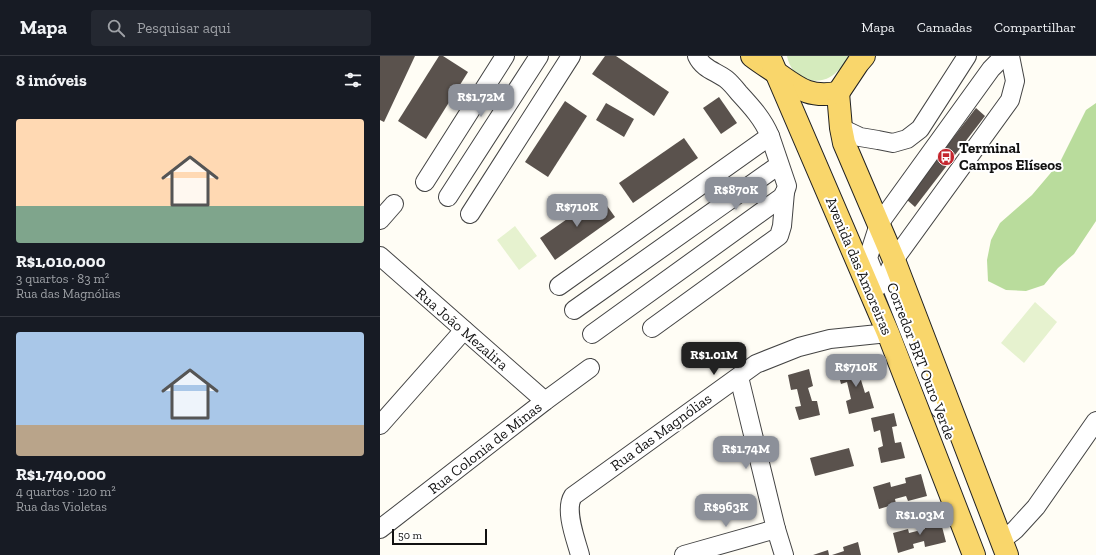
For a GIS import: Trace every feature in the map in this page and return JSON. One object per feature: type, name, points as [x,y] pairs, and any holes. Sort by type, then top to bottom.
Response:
[{"type":"main road","points":[[752,56],[773,64],[793,85],[802,90],[819,95],[838,93]]},
{"type":"main road","points":[[864,56],[838,93],[844,143],[894,260],[1002,550]]},
{"type":"main road","name":"Avenida das Amoreiras","points":[[773,64],[888,333],[974,555]]},
{"type":"street","points":[[425,182],[504,56]]},
{"type":"street","points":[[448,197],[539,56]]},
{"type":"street","points":[[470,214],[571,56]]},
{"type":"street","points":[[652,328],[779,236],[782,226],[786,186],[768,128],[752,106],[727,80],[703,66],[697,56]]},
{"type":"street","points":[[841,128],[860,136],[893,143],[907,139],[920,129],[967,56]]},
{"type":"street","name":"Corredor BRT Ouro Verde","points":[[983,555],[868,258],[879,224],[990,62],[1004,56]]},
{"type":"street","name":"Corredor BRT Ouro Verde","points":[[894,260],[1010,100],[1015,81],[1010,56]]},
{"type":"street","points":[[559,286],[770,136]]},
{"type":"street","points":[[574,310],[779,165]]},
{"type":"street","points":[[592,334],[782,197],[785,192]]},
{"type":"street","points":[[380,220],[394,204]]},
{"type":"street","name":"Rua João Mezalira","points":[[380,256],[545,401]]},
{"type":"street","points":[[380,425],[464,330]]},
{"type":"street","name":"Rua das Magnólias","points":[[580,555],[570,517],[570,503],[573,496],[756,364],[799,347],[830,339],[888,333]]},
{"type":"street","name":"Rua Colonia de Minas","points":[[380,529],[590,368]]},
{"type":"street","points":[[739,377],[776,529],[784,555]]},
{"type":"street","points":[[1002,550],[1015,530],[1036,507],[1096,421]]},
{"type":"street","points":[[684,555],[776,529]]},
{"type":"green space","points":[[787,56],[849,56],[836,73],[825,79],[815,81],[805,79],[797,74],[791,67]]},
{"type":"green space","points":[[1096,103],[1096,221],[1074,254],[1058,268],[1044,285],[1026,291],[1006,290],[988,281],[987,260],[991,240],[1000,223],[1032,195],[1060,162],[1086,110]]},
{"type":"green space","points":[[515,226],[537,256],[519,270],[497,240]]},
{"type":"green space","points":[[1035,302],[1057,322],[1024,363],[1001,343]]},
{"type":"building","points":[[380,56],[415,56],[384,122],[380,120]]},
{"type":"building","points":[[439,56],[443,56],[468,72],[426,139],[398,121]]},
{"type":"building","points":[[605,56],[616,56],[669,92],[654,116],[592,74]]},
{"type":"building","points":[[719,97],[737,123],[721,134],[703,108]]},
{"type":"building","points":[[565,101],[587,116],[548,177],[525,162]]},
{"type":"building","points":[[606,103],[634,119],[624,137],[596,120]]},
{"type":"building","name":"Terminal Campos Elíseos","points":[[976,108],[985,116],[915,207],[906,199]]},
{"type":"building","points":[[684,138],[698,158],[633,203],[619,183]]},
{"type":"building","points":[[600,196],[615,217],[555,260],[540,238]]},
{"type":"building","points":[[861,362],[866,379],[861,380],[865,393],[869,391],[874,408],[849,414],[846,401],[851,399],[847,382],[841,384],[837,369]]},
{"type":"building","points":[[809,369],[813,386],[808,388],[812,401],[817,401],[820,415],[799,420],[795,407],[801,406],[797,389],[791,390],[788,375]]},
{"type":"building","points":[[894,413],[897,426],[892,427],[895,443],[901,442],[905,458],[881,463],[878,448],[883,446],[880,430],[874,432],[871,418]]},
{"type":"building","points":[[849,448],[854,466],[815,476],[810,458]]},
{"type":"building","points":[[921,474],[927,496],[908,501],[906,496],[895,499],[896,504],[879,509],[873,487],[890,482],[891,487],[906,483],[905,478]]},
{"type":"building","points":[[940,519],[946,542],[925,547],[924,541],[913,544],[914,548],[898,553],[893,533],[908,529],[909,533],[925,529],[923,523]]},
{"type":"building","points":[[858,542],[861,555],[832,555],[844,551],[843,547]]},
{"type":"building","points":[[828,550],[829,555],[813,555]]},
{"type":"place","name":"Terminal Campos Elíseos","points":[[946,157]]}]
